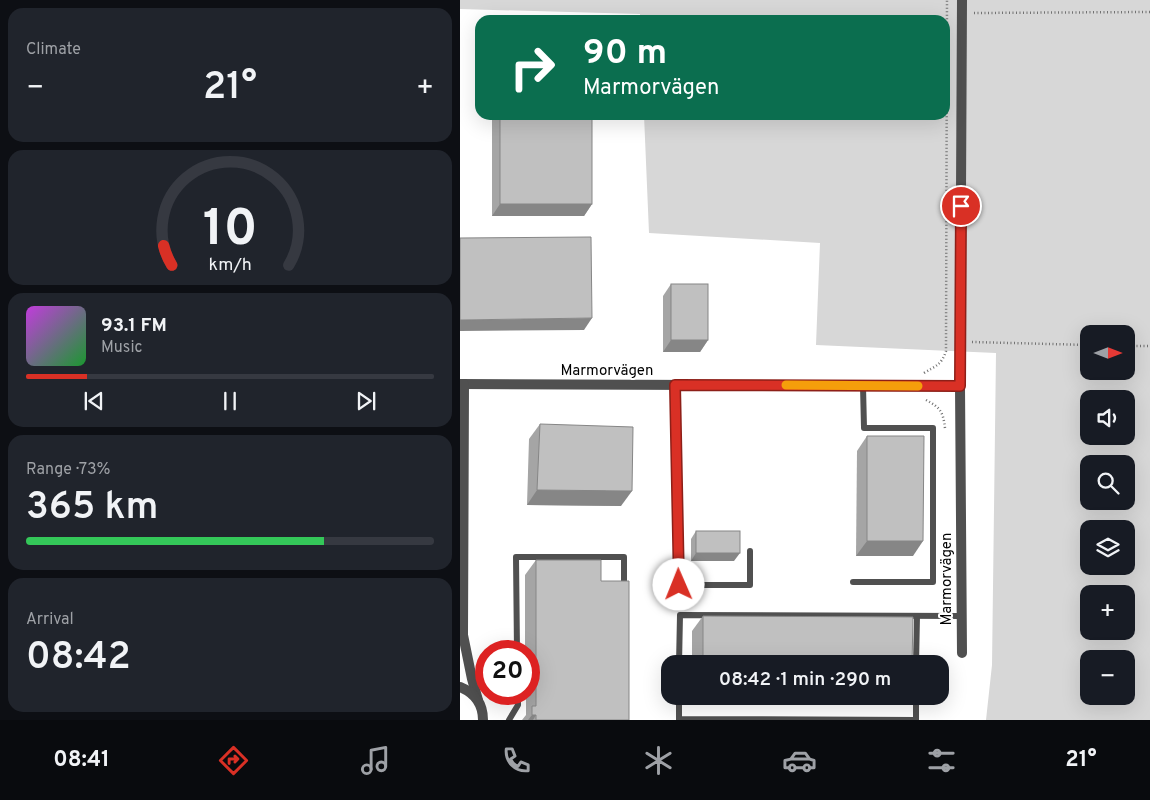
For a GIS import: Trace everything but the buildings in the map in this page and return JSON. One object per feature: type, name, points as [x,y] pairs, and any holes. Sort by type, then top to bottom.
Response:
[{"type":"street","name":"Marmorvägen","points":[[962,0],[960,342],[962,653]]},
{"type":"street","name":"Marmorvägen","points":[[462,384],[960,386]]},
{"type":"street","points":[[462,384],[463,635],[475,690]]},
{"type":"street","points":[[460,647],[463,635]]},
{"type":"street","points":[[460,687],[475,696]]},
{"type":"street","points":[[480,705],[484,720]]},
{"type":"lane","points":[[675,385],[679,585],[750,585],[750,552]]},
{"type":"lane","points":[[853,582],[933,582],[933,428],[864,428],[863,386]]},
{"type":"lane","points":[[517,640],[516,557],[624,557],[624,595]]},
{"type":"lane","points":[[679,655],[680,615],[961,616]]},
{"type":"lane","points":[[916,655],[917,616]]},
{"type":"lane","points":[[509,720],[518,705]]},
{"type":"lane","points":[[679,705],[679,719],[896,720],[916,720],[916,705]]},
{"type":"path","points":[[947,0],[947,15]]},
{"type":"path","points":[[962,13],[1150,12]]},
{"type":"path","points":[[945,430],[944,415],[940,408],[924,399],[924,372],[939,365],[946,352],[947,120]]},
{"type":"path","points":[[960,342],[1080,345]]},
{"type":"path","points":[[1135,346],[1150,346]]},
{"type":"path","points":[[945,572],[945,601],[961,601]]},
{"type":"shaded area","points":[[460,0],[1150,0],[1150,720],[986,720],[992,665],[996,353],[816,345],[820,243],[649,233],[644,120],[950,120],[950,15],[640,15],[460,9]]},
{"type":"slow traffic","points":[[786,385],[918,386]]},
{"type":"route","points":[[679,585],[675,385],[960,386],[961,206]]}]
